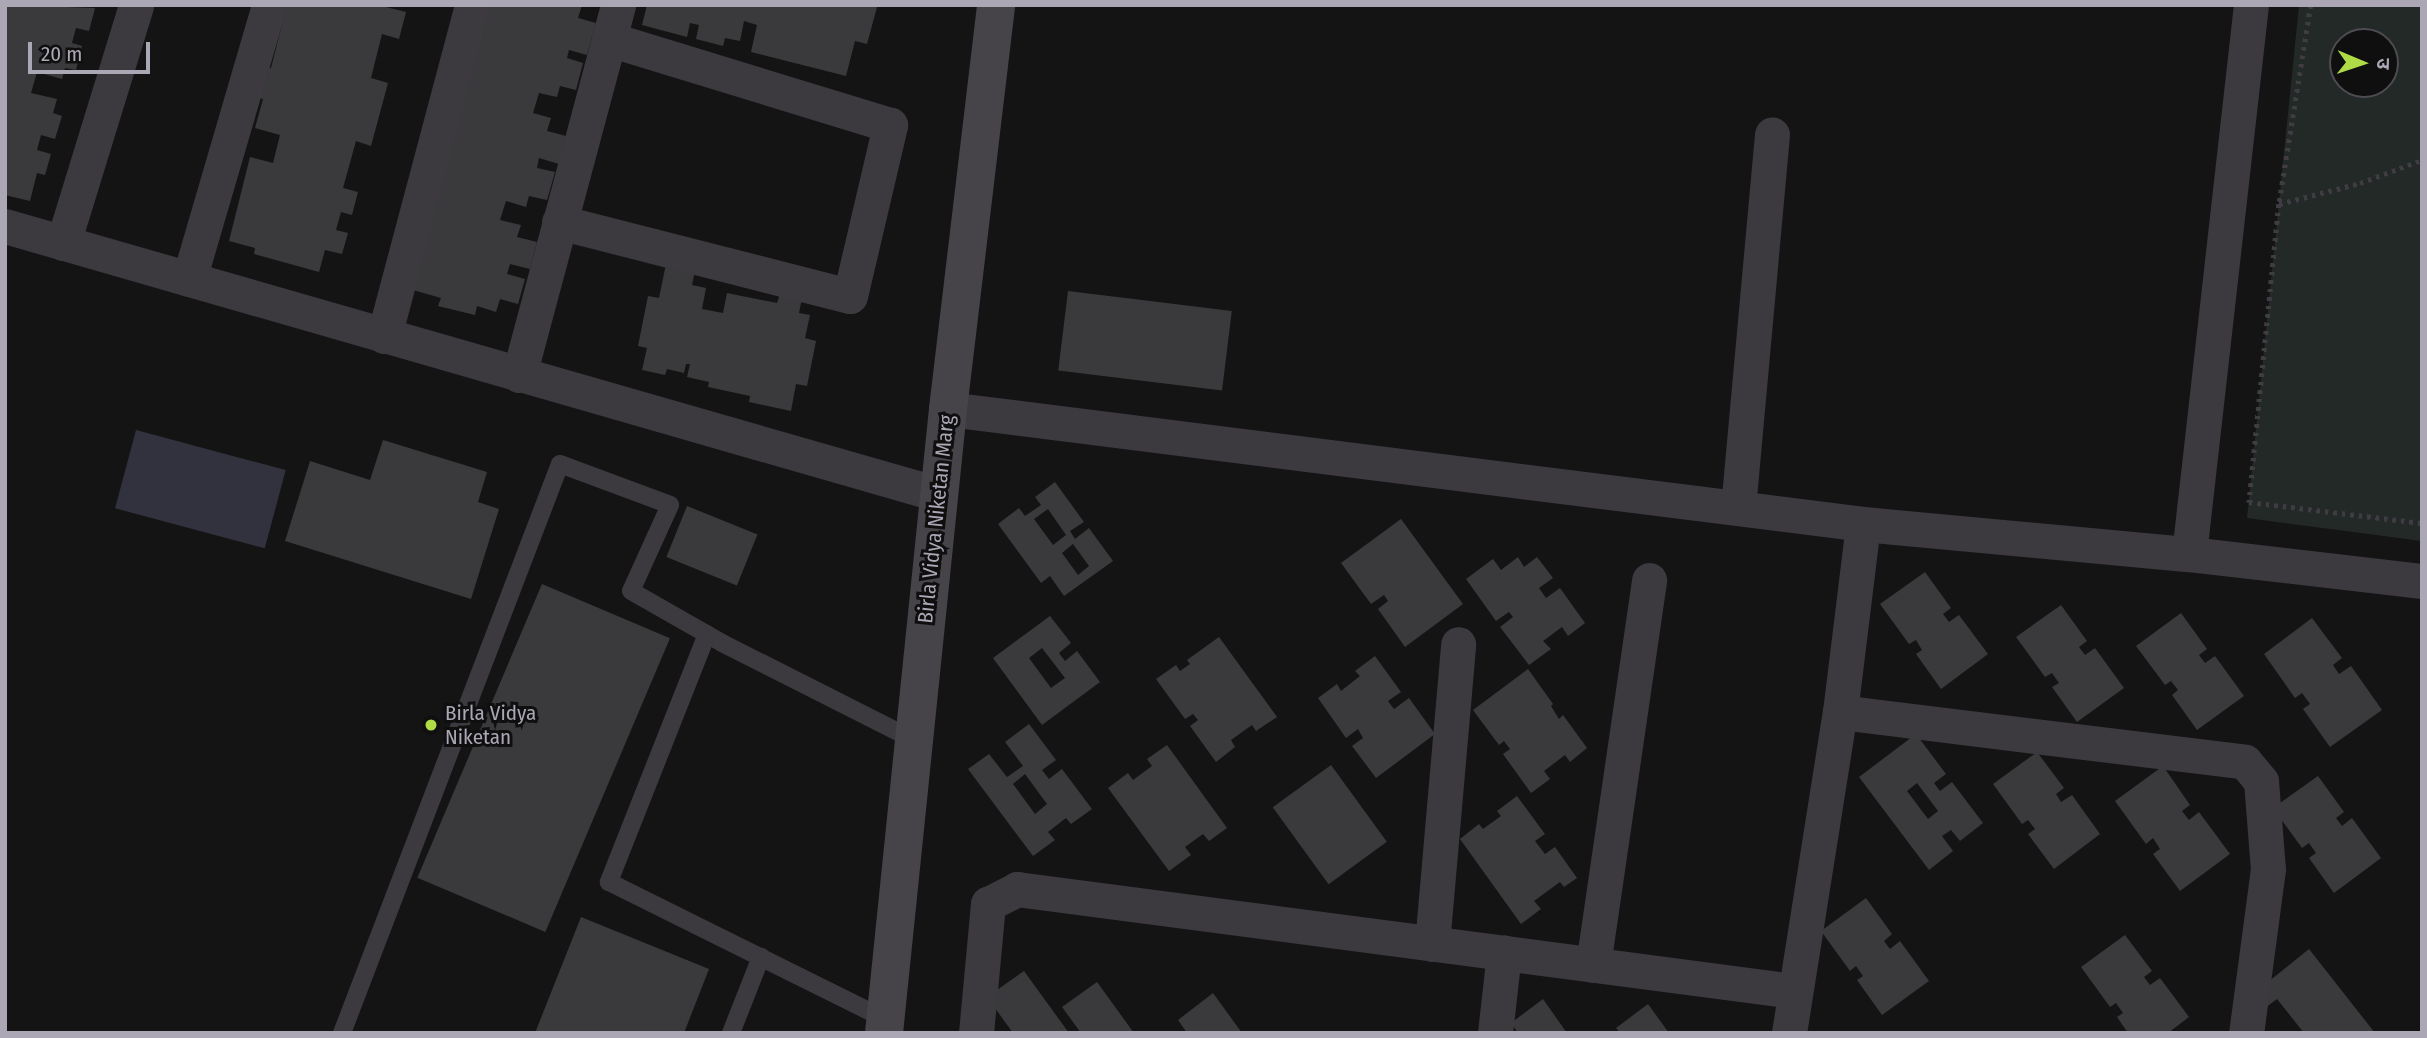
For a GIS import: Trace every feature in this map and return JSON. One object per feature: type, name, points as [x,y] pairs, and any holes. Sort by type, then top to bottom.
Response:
[{"type":"street","points":[[63,243],[136,5]]},
{"type":"street","points":[[189,279],[269,5]]},
{"type":"street","points":[[384,336],[472,5]]},
{"type":"street","points":[[519,374],[618,5]]},
{"type":"street","name":"Birla Vidya Niketan Marg","points":[[885,1026],[947,409],[996,5]]},
{"type":"street","points":[[2189,554],[2251,5]]},
{"type":"street","points":[[559,222],[850,296],[890,125],[608,39]]},
{"type":"street","points":[[1738,508],[1772,135]]},
{"type":"street","points":[[5,226],[939,494]]},
{"type":"street","points":[[947,409],[1863,524],[2189,554],[2422,581]]},
{"type":"street","points":[[1790,1033],[1794,991],[1840,712],[1863,524]]},
{"type":"street","points":[[1593,965],[1649,580]]},
{"type":"street","points":[[1432,944],[1458,644]]},
{"type":"street","points":[[1840,712],[2245,762],[2261,781],[2268,869],[2246,1033]]},
{"type":"street","points":[[976,1033],[988,904],[1017,889],[1794,991]]},
{"type":"street","points":[[1495,1033],[1504,953]]},
{"type":"lane","points":[[342,1033],[560,464],[670,505],[631,591],[707,634],[914,740]]},
{"type":"lane","points":[[707,634],[609,882],[761,957],[885,1026]]},
{"type":"lane","points":[[731,1033],[761,957]]},
{"type":"path","points":[[2311,5],[2279,204],[2249,502],[2422,523]]},
{"type":"path","points":[[2279,204],[2360,183],[2422,160]]},
{"type":"shaded area","points":[[2299,5],[2422,5],[2422,541],[2247,518]]},
{"type":"water","points":[[136,430],[286,470],[265,548],[115,508]]},
{"type":"building","points":[[5,5],[95,8],[89,31],[76,28],[72,43],[82,46],[76,70],[65,68],[62,79],[37,72],[31,93],[57,99],[53,113],[62,116],[55,139],[41,135],[37,150],[51,154],[45,175],[37,173],[30,201],[5,195]]},
{"type":"building","points":[[287,5],[378,5],[406,12],[399,39],[382,34],[371,78],[388,83],[371,146],[356,141],[343,188],[358,192],[352,215],[341,212],[336,230],[348,233],[342,254],[325,250],[319,272],[254,254],[255,248],[229,241],[250,157],[273,163],[280,135],[255,128],[263,99],[247,95],[256,64],[271,68]]},
{"type":"building","points":[[485,5],[582,5],[578,18],[596,23],[587,55],[569,50],[567,58],[583,63],[576,90],[560,86],[557,97],[539,93],[533,113],[551,118],[547,131],[566,136],[559,164],[539,158],[537,168],[555,172],[547,200],[529,196],[526,207],[506,201],[500,220],[521,225],[517,237],[537,242],[530,269],[510,264],[507,274],[525,279],[518,304],[500,299],[496,312],[477,306],[475,315],[438,306],[441,298],[406,288]]},
{"type":"building","points":[[647,5],[877,7],[867,44],[855,41],[846,76],[751,52],[757,25],[744,21],[740,41],[725,38],[723,46],[696,39],[699,25],[690,23],[687,37],[642,25]]},
{"type":"building","points":[[666,264],[695,270],[692,285],[706,288],[702,309],[723,313],[727,293],[777,303],[780,294],[802,298],[799,313],[810,315],[805,338],[816,341],[807,386],[796,384],[791,411],[749,402],[750,396],[708,387],[709,382],[687,377],[690,364],[686,364],[684,373],[667,369],[665,375],[642,370],[647,348],[638,346],[648,296],[659,298]]},
{"type":"building","points":[[1068,291],[1232,311],[1222,391],[1058,370]]},
{"type":"building","points":[[383,440],[487,472],[478,502],[499,509],[471,599],[285,541],[310,461],[370,480]]},
{"type":"building","points":[[1055,482],[1084,522],[1070,531],[1075,539],[1089,528],[1113,561],[1064,596],[1050,576],[1041,583],[998,524],[1019,508],[1025,516],[1041,505],[1035,497]],"holes":[[[1048,509],[1066,535],[1053,545],[1034,519]],[[1073,544],[1089,566],[1078,575],[1062,553]]]},
{"type":"building","points":[[687,506],[757,534],[737,585],[666,557]]},
{"type":"building","points":[[1401,519],[1463,604],[1405,647],[1378,609],[1388,601],[1384,595],[1371,604],[1341,563]]},
{"type":"building","points":[[1518,557],[1524,567],[1537,557],[1553,578],[1539,588],[1546,598],[1560,588],[1585,623],[1568,636],[1562,627],[1543,641],[1551,649],[1529,665],[1500,627],[1513,617],[1509,612],[1496,621],[1466,579],[1493,559],[1501,570]]},
{"type":"building","points":[[1925,572],[1951,608],[1943,614],[1949,622],[1959,615],[1988,654],[1941,689],[1916,654],[1922,650],[1916,640],[1909,644],[1880,604]]},
{"type":"building","points":[[542,584],[670,638],[545,932],[417,878]]},
{"type":"building","points":[[2061,605],[2087,641],[2079,647],[2085,655],[2095,648],[2124,688],[2077,722],[2052,687],[2059,683],[2052,673],[2045,677],[2016,637]]},
{"type":"building","points":[[2181,613],[2207,649],[2199,655],[2205,663],[2215,656],[2244,696],[2197,730],[2172,695],[2178,690],[2171,681],[2165,685],[2136,646]]},
{"type":"building","points":[[1050,616],[1071,643],[1059,653],[1065,661],[1077,651],[1100,682],[1042,725],[993,658]],"holes":[[[1042,648],[1065,678],[1051,688],[1029,658]]]},
{"type":"building","points":[[2312,618],[2342,658],[2333,665],[2339,674],[2351,666],[2382,710],[2330,747],[2303,709],[2310,704],[2302,693],[2295,698],[2264,654]]},
{"type":"building","points":[[1219,637],[1277,717],[1256,731],[1252,725],[1231,740],[1235,747],[1216,762],[1190,726],[1198,720],[1193,714],[1185,719],[1156,679],[1176,665],[1180,671],[1190,664],[1187,660]]},
{"type":"building","points":[[1375,656],[1401,692],[1388,701],[1394,709],[1409,698],[1435,734],[1376,778],[1352,746],[1363,738],[1358,729],[1346,738],[1318,698],[1337,684],[1341,691],[1360,676],[1355,671]]},
{"type":"building","points":[[1528,669],[1553,704],[1551,706],[1559,719],[1563,715],[1587,748],[1570,762],[1565,755],[1544,771],[1550,779],[1531,793],[1503,754],[1510,749],[1504,741],[1499,745],[1473,710]]},
{"type":"building","points":[[1029,724],[1056,760],[1042,770],[1049,779],[1062,769],[1092,809],[1071,824],[1066,818],[1048,832],[1055,840],[1033,856],[968,769],[989,754],[1007,777],[1023,766],[1005,742]],"holes":[[[1025,774],[1047,804],[1035,814],[1013,784]]]},
{"type":"building","points":[[1916,734],[1946,774],[1934,783],[1940,791],[1952,782],[1983,823],[1960,841],[1951,830],[1942,836],[1953,851],[1929,870],[1859,777]],"holes":[[[1917,783],[1938,811],[1928,819],[1907,791]]]},
{"type":"building","points":[[1167,745],[1227,828],[1209,841],[1203,834],[1185,847],[1191,855],[1169,871],[1108,788],[1128,773],[1133,780],[1152,766],[1147,759]]},
{"type":"building","points":[[2037,752],[2064,788],[2056,794],[2061,802],[2072,795],[2100,834],[2054,869],[2028,834],[2035,829],[2028,820],[2022,824],[1993,784]]},
{"type":"building","points":[[1331,765],[1387,842],[1329,884],[1273,807]]},
{"type":"building","points":[[2163,766],[2190,805],[2182,811],[2189,820],[2199,812],[2230,854],[2180,891],[2153,854],[2160,849],[2153,838],[2146,844],[2115,801]]},
{"type":"building","points":[[2318,776],[2344,812],[2336,818],[2342,826],[2352,818],[2381,858],[2334,893],[2309,858],[2316,853],[2309,843],[2302,848],[2273,808]]},
{"type":"building","points":[[1517,796],[1545,834],[1535,841],[1545,854],[1555,847],[1577,878],[1564,887],[1560,882],[1534,901],[1541,909],[1521,924],[1460,839],[1479,824],[1483,829],[1501,816],[1497,811]]},
{"type":"building","points":[[1866,898],[1892,934],[1884,941],[1890,949],[1900,941],[1929,981],[1882,1015],[1857,980],[1863,976],[1856,966],[1850,971],[1821,931]]},
{"type":"building","points":[[581,917],[709,969],[684,1033],[535,1033]]},
{"type":"building","points":[[2125,935],[2152,971],[2144,977],[2150,985],[2160,978],[2189,1017],[2168,1033],[2128,1033],[2117,1017],[2123,1013],[2116,1003],[2110,1007],[2081,967]]},
{"type":"building","points":[[2309,949],[2375,1033],[2304,1033],[2277,999],[2265,1008],[2253,994]]},
{"type":"building","points":[[1024,971],[1069,1033],[1013,1033],[987,997]]},
{"type":"building","points":[[1097,982],[1134,1033],[1081,1033],[1062,1007]]},
{"type":"building","points":[[1213,993],[1242,1033],[1187,1033],[1178,1020]]},
{"type":"building","points":[[1543,999],[1567,1033],[1518,1033],[1511,1023]]},
{"type":"building","points":[[1648,1004],[1669,1033],[1620,1033],[1616,1028]]},
{"type":"place","name":"Birla Vidya Niketan","points":[[431,725]]}]
